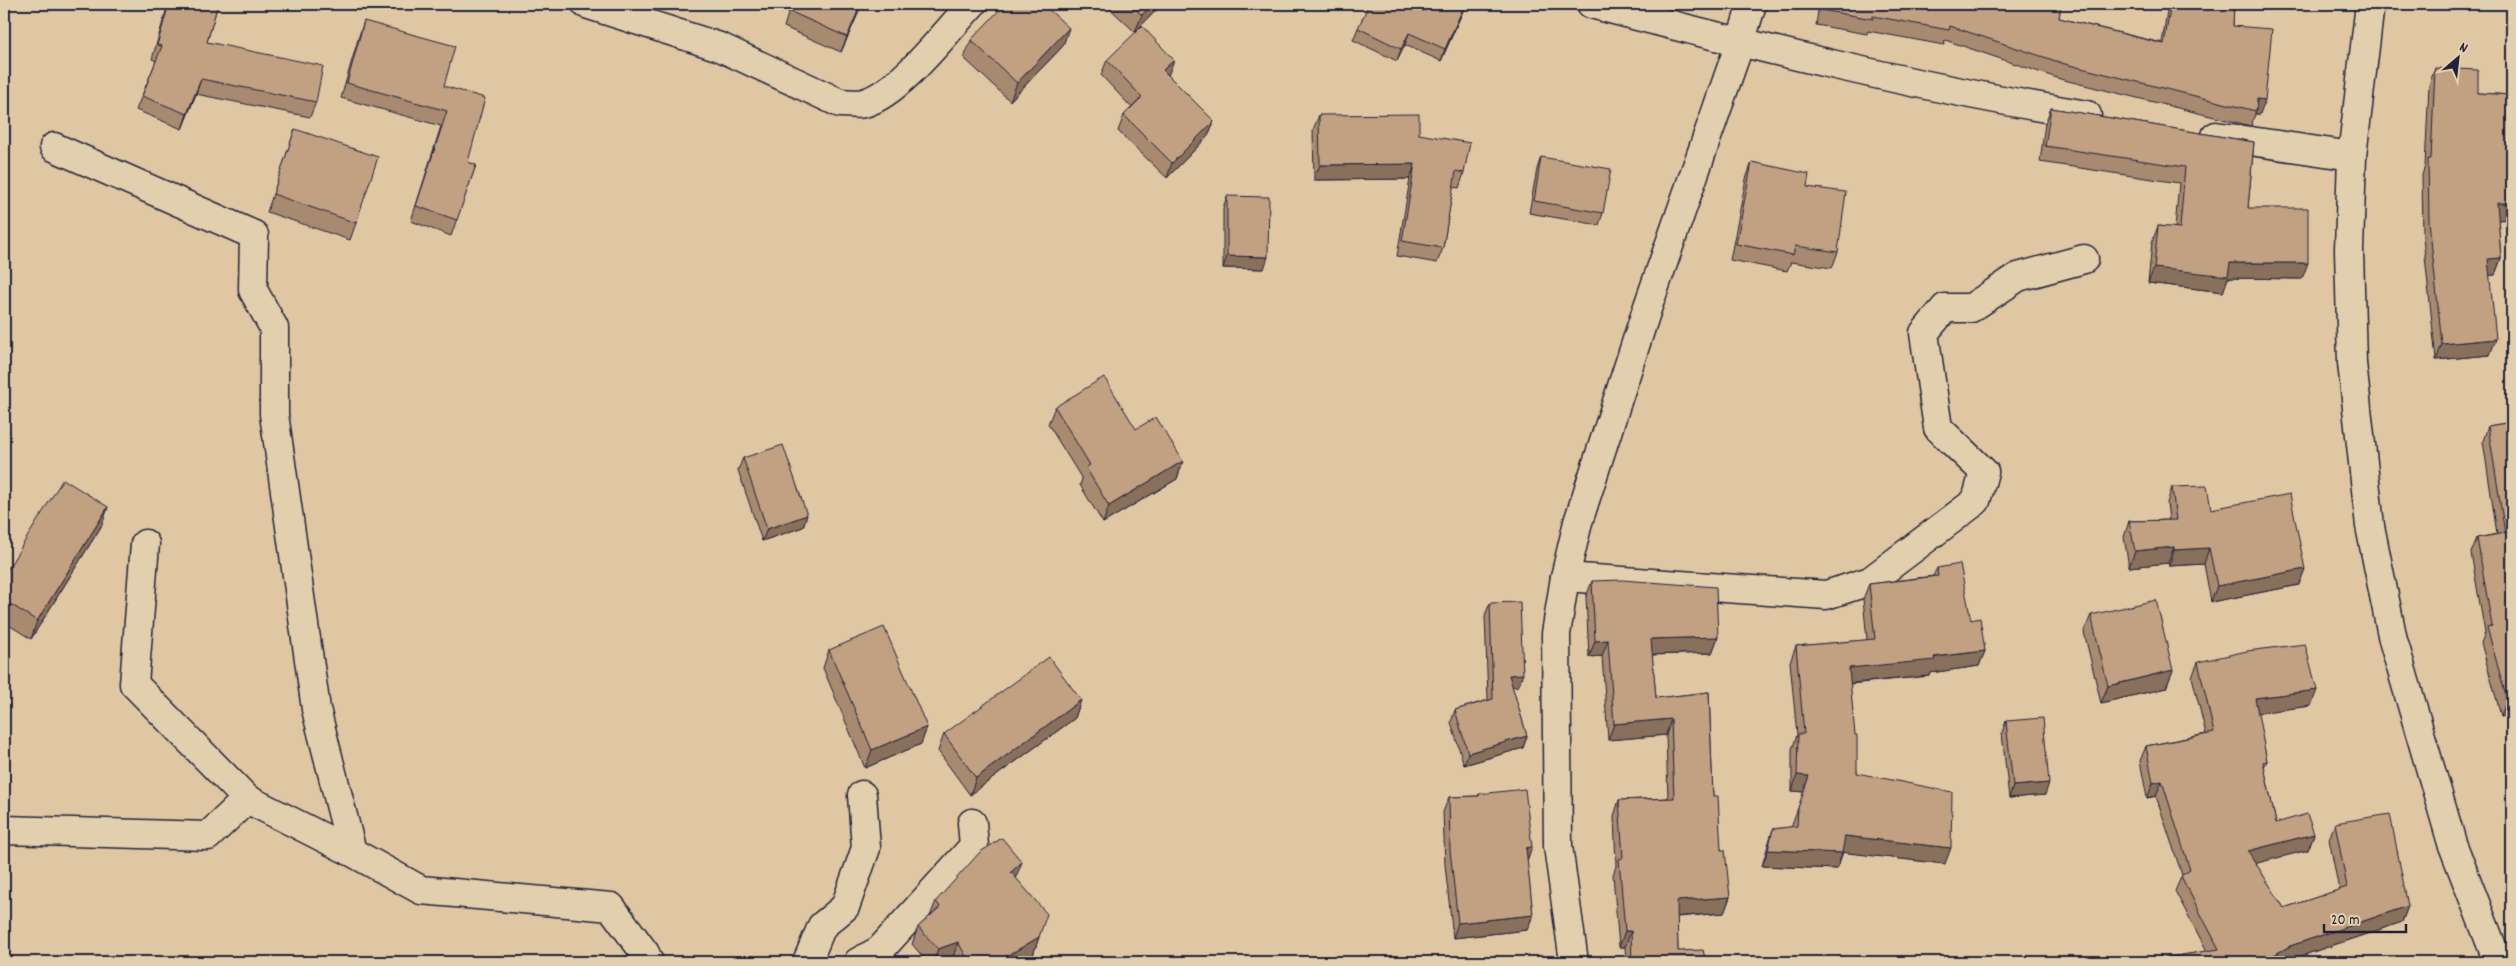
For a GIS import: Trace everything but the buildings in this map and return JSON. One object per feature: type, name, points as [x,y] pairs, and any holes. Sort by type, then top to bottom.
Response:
[{"type":"street","points":[[586,4],[720,47],[840,103],[862,104],[882,96],[909,72],[972,4]]},
{"type":"street","points":[[1592,4],[1740,44],[2034,106],[2111,119]]},
{"type":"street","points":[[1574,962],[1558,846],[1556,634],[1564,577],[1578,522],[1647,309],[1740,44],[1752,4]]},
{"type":"street","points":[[2370,4],[2352,156],[2348,250],[2352,363],[2370,526],[2394,640],[2449,834],[2498,962]]},
{"type":"street","points":[[2188,132],[2352,156]]},
{"type":"street","points":[[54,147],[254,236],[253,290],[274,328],[274,414],[316,710],[352,852]]},
{"type":"street","points":[[1564,577],[1826,595],[1870,581],[1976,501],[1984,472],[1938,428],[1924,333],[1945,308],[1971,308],[2018,277],[2084,259]]},
{"type":"street","points":[[145,544],[134,684],[247,799],[422,890],[611,907],[649,962]]},
{"type":"street","points":[[808,962],[822,926],[845,907],[866,848],[862,796]]},
{"type":"street","points":[[4,830],[208,836],[247,799]]},
{"type":"street","points":[[858,962],[880,950],[974,846],[972,823]]}]
